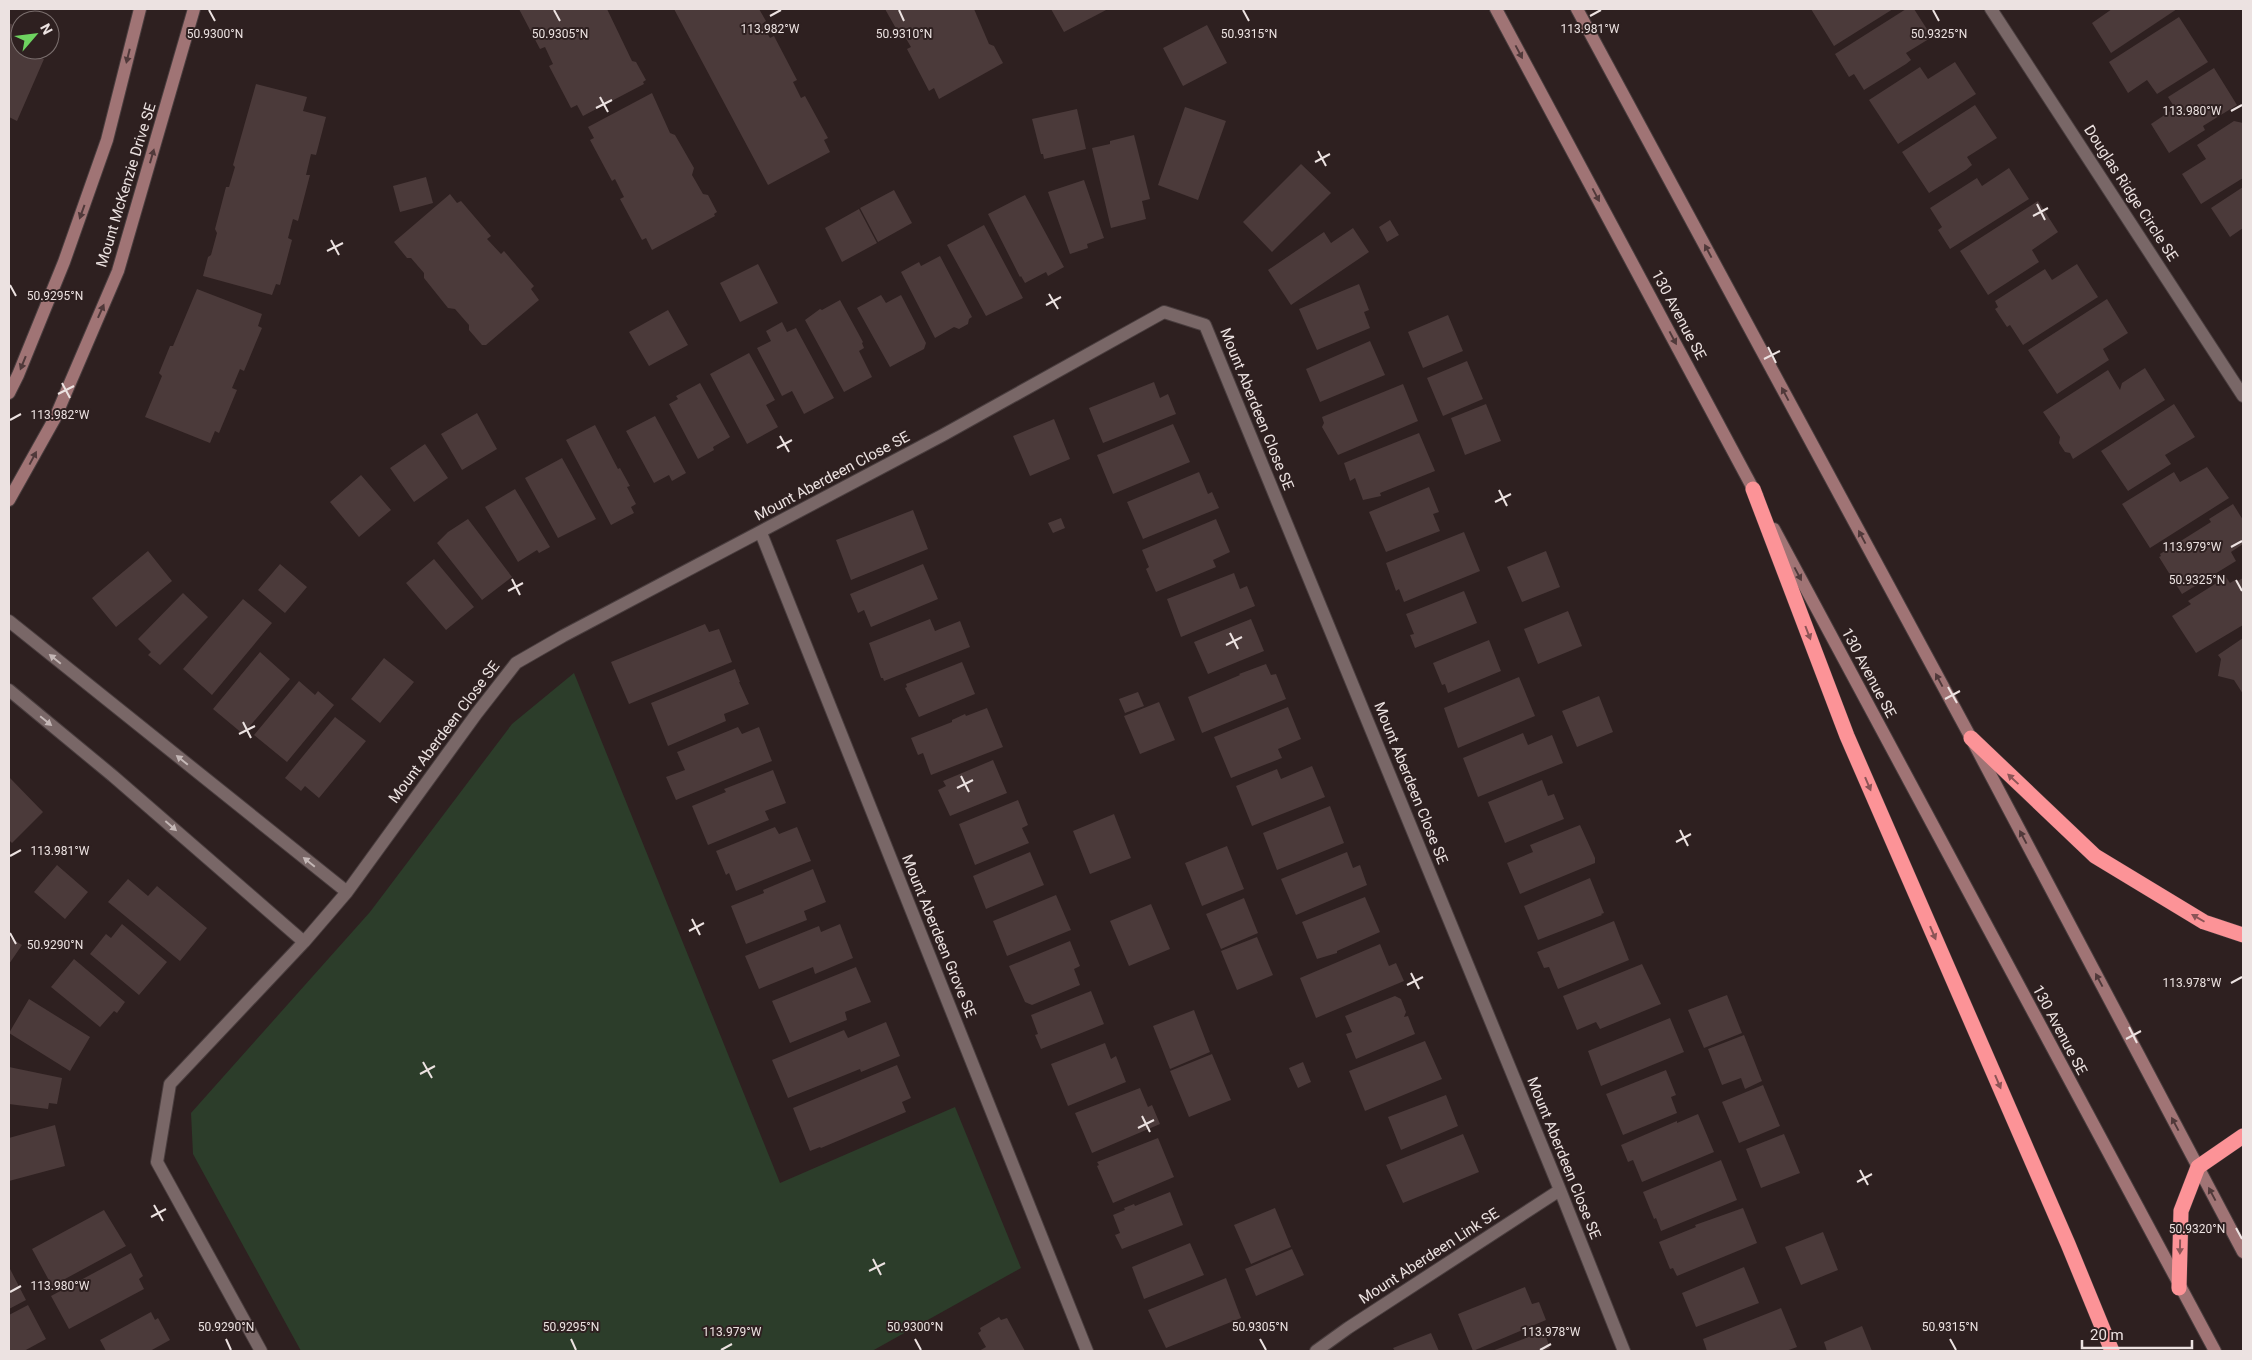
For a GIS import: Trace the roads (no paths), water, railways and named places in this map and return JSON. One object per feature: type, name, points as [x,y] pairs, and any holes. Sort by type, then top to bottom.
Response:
[{"type":"highway","points":[[1753,489],[1848,736],[2079,1270],[2112,1351]]},
{"type":"highway","points":[[1971,738],[2096,856],[2204,922],[2243,935]]},
{"type":"highway","points":[[2179,1288],[2181,1211],[2198,1167],[2243,1136]]},
{"type":"street","name":"Mount McKenzie Drive SE","points":[[9,393],[64,262],[108,140],[140,9]]},
{"type":"street","name":"Mount McKenzie Drive SE","points":[[9,500],[54,418],[118,271],[194,9]]},
{"type":"street","name":"130 Avenue SE","points":[[1496,9],[2179,1288],[2215,1351]]},
{"type":"street","points":[[1577,9],[1971,738],[2243,1252]]},
{"type":"street","name":"Douglas Ridge Circle SE","points":[[1991,9],[2243,396]]},
{"type":"street","name":"Mount Aberdeen Close SE","points":[[261,1351],[157,1162],[170,1084],[304,942],[347,892],[477,713],[516,663],[563,636],[761,533],[1164,312],[1204,325],[1560,1190],[1624,1351]]},
{"type":"street","name":"Mount Aberdeen Grove SE","points":[[761,533],[1087,1351]]},
{"type":"street","points":[[9,621],[347,892]]},
{"type":"street","points":[[9,690],[113,776],[304,942]]},
{"type":"street","name":"Mount Aberdeen Link SE","points":[[1316,1351],[1560,1190]]}]
